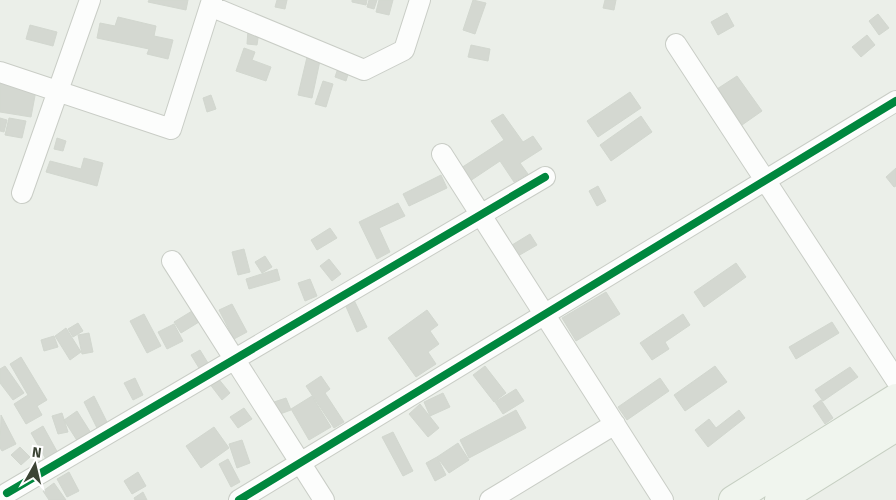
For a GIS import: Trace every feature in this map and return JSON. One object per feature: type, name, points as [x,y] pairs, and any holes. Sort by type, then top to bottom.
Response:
[{"type":"street","points":[[22,193],[90,0]]},
{"type":"street","points":[[0,72],[171,129],[211,3],[364,70],[404,50],[420,0]]},
{"type":"street","points":[[676,44],[896,380]]},
{"type":"street","points":[[239,500],[896,100]]},
{"type":"street","points":[[442,154],[664,500]]},
{"type":"street","points":[[6,491],[545,177]]},
{"type":"street","points":[[172,261],[324,500]]},
{"type":"street","points":[[734,500],[896,398]]},
{"type":"street","points":[[490,500],[615,424]]},
{"type":"street","points":[[779,500],[896,427]]},
{"type":"building","points":[[149,0],[188,0],[186,10],[148,2]]},
{"type":"building","points":[[277,0],[287,0],[285,9],[275,7]]},
{"type":"building","points":[[352,0],[367,0],[366,5],[352,2]]},
{"type":"building","points":[[369,0],[377,0],[374,9],[367,7]]},
{"type":"building","points":[[379,0],[393,0],[389,15],[376,12]]},
{"type":"building","points":[[473,0],[486,3],[475,34],[463,30]]},
{"type":"building","points":[[605,0],[616,0],[614,10],[603,8]]},
{"type":"building","points":[[727,13],[734,26],[718,35],[711,22]]},
{"type":"building","points":[[878,14],[889,28],[879,35],[869,21]]},
{"type":"building","points":[[118,17],[156,26],[154,36],[173,40],[168,59],[147,54],[149,49],[97,38],[100,23],[115,26]]},
{"type":"building","points":[[30,25],[57,32],[53,46],[26,39]]},
{"type":"building","points":[[248,30],[259,32],[257,45],[247,44]]},
{"type":"building","points":[[867,35],[875,45],[861,57],[852,47]]},
{"type":"building","points":[[471,45],[490,49],[488,61],[468,57]]},
{"type":"building","points":[[244,48],[255,52],[252,60],[271,67],[266,81],[236,71]]},
{"type":"building","points":[[308,53],[321,56],[312,98],[298,95]]},
{"type":"building","points":[[339,65],[350,68],[346,81],[335,77]]},
{"type":"building","points":[[737,76],[762,111],[742,125],[717,89]]},
{"type":"building","points":[[0,78],[37,85],[31,117],[0,112]]},
{"type":"building","points":[[323,81],[333,84],[326,107],[315,104]]},
{"type":"building","points":[[630,92],[641,108],[598,137],[587,121]]},
{"type":"building","points":[[211,95],[216,109],[207,112],[203,98]]},
{"type":"building","points":[[503,114],[523,142],[533,136],[542,149],[520,163],[528,174],[514,182],[500,161],[470,181],[461,168],[504,140],[491,121]]},
{"type":"building","points":[[641,116],[652,132],[611,161],[600,145]]},
{"type":"building","points":[[0,118],[7,120],[4,132],[0,131]]},
{"type":"building","points":[[9,118],[26,121],[22,138],[5,135]]},
{"type":"building","points":[[57,138],[66,141],[63,151],[54,149]]},
{"type":"building","points":[[84,158],[103,163],[97,186],[46,172],[50,161],[81,169]]},
{"type":"building","points":[[896,168],[896,186],[894,187],[886,177]]},
{"type":"building","points":[[441,175],[447,188],[409,206],[403,194]]},
{"type":"building","points":[[598,186],[606,201],[597,206],[589,191]]},
{"type":"building","points":[[398,203],[405,216],[379,228],[390,252],[377,259],[359,222]]},
{"type":"building","points":[[330,228],[337,238],[317,250],[311,240]]},
{"type":"building","points":[[530,234],[537,245],[518,256],[512,245]]},
{"type":"building","points":[[244,249],[250,272],[238,275],[232,252]]},
{"type":"building","points":[[265,256],[272,267],[262,273],[255,262]]},
{"type":"building","points":[[329,259],[341,274],[332,281],[320,266]]},
{"type":"building","points":[[736,263],[746,277],[704,307],[694,292]]},
{"type":"building","points":[[277,269],[280,280],[249,289],[246,279]]},
{"type":"building","points":[[310,279],[317,296],[305,301],[298,283]]},
{"type":"building","points":[[606,292],[620,314],[576,341],[562,318]]},
{"type":"building","points":[[353,298],[367,327],[357,332],[344,302]]},
{"type":"building","points":[[232,304],[247,332],[234,339],[219,310]]},
{"type":"building","points":[[427,310],[438,325],[430,331],[439,344],[428,352],[436,364],[416,377],[388,338]]},
{"type":"building","points":[[192,311],[199,322],[181,333],[174,322]]},
{"type":"building","points":[[144,314],[161,346],[147,353],[130,321]]},
{"type":"building","points":[[683,314],[690,325],[665,342],[669,349],[652,360],[640,343]]},
{"type":"building","points":[[832,322],[839,333],[796,359],[789,347]]},
{"type":"building","points":[[78,323],[83,331],[73,337],[68,329]]},
{"type":"building","points":[[174,324],[183,341],[167,349],[158,332]]},
{"type":"building","points":[[66,328],[81,352],[70,360],[55,336]]},
{"type":"building","points":[[89,333],[93,352],[82,354],[78,335]]},
{"type":"building","points":[[54,336],[58,347],[44,351],[41,340]]},
{"type":"building","points":[[200,350],[208,363],[199,368],[191,355]]},
{"type":"building","points":[[21,357],[47,400],[37,406],[42,415],[26,424],[14,404],[28,395],[10,364]]},
{"type":"building","points":[[5,366],[24,393],[13,400],[0,383],[0,369]]},
{"type":"building","points":[[485,366],[506,393],[494,402],[473,375]]},
{"type":"building","points":[[715,366],[727,382],[685,411],[674,395]]},
{"type":"building","points":[[850,367],[858,377],[823,401],[815,390]]},
{"type":"building","points":[[321,376],[330,389],[325,393],[344,422],[334,428],[306,386]]},
{"type":"building","points":[[217,377],[230,393],[222,400],[209,383]]},
{"type":"building","points":[[135,378],[143,395],[133,400],[124,383]]},
{"type":"building","points":[[660,378],[669,391],[627,420],[618,407]]},
{"type":"building","points":[[516,389],[524,401],[503,414],[495,402]]},
{"type":"building","points":[[443,393],[450,407],[430,416],[424,402]]},
{"type":"building","points":[[94,396],[110,428],[100,434],[84,402]]},
{"type":"building","points":[[312,396],[331,427],[309,440],[291,409]]},
{"type":"building","points":[[286,398],[291,410],[280,414],[274,402]]},
{"type":"building","points":[[821,400],[833,418],[825,424],[813,406]]},
{"type":"building","points":[[420,404],[439,428],[428,437],[409,414]]},
{"type":"building","points":[[244,408],[252,419],[238,428],[230,417]]},
{"type":"building","points":[[516,410],[526,428],[469,458],[460,440]]},
{"type":"building","points":[[739,410],[745,418],[708,447],[695,430],[709,419],[716,428]]},
{"type":"building","points":[[77,411],[91,433],[78,442],[64,420]]},
{"type":"building","points":[[62,413],[68,432],[58,434],[52,416]]},
{"type":"building","points":[[1,415],[16,444],[2,451],[0,448]]},
{"type":"building","points":[[43,426],[59,455],[47,461],[31,433]]},
{"type":"building","points":[[214,427],[229,448],[201,468],[186,446]]},
{"type":"building","points":[[393,432],[413,471],[403,476],[382,437]]},
{"type":"building","points":[[242,440],[250,463],[237,468],[229,444]]},
{"type":"building","points":[[458,443],[469,460],[449,473],[437,457]]},
{"type":"building","points":[[20,447],[30,457],[21,465],[11,455]]},
{"type":"building","points":[[437,457],[446,475],[435,481],[426,463]]},
{"type":"building","points":[[228,459],[240,482],[231,487],[219,464]]},
{"type":"building","points":[[69,472],[79,491],[67,497],[57,479]]},
{"type":"building","points":[[138,472],[146,486],[132,494],[124,481]]},
{"type":"building","points":[[54,483],[66,500],[49,500],[43,491]]},
{"type":"building","points":[[143,492],[147,500],[135,500],[134,498]]},
{"type":"cycle path","points":[[239,500],[896,101]]},
{"type":"cycle path","points":[[7,493],[545,177]]}]
